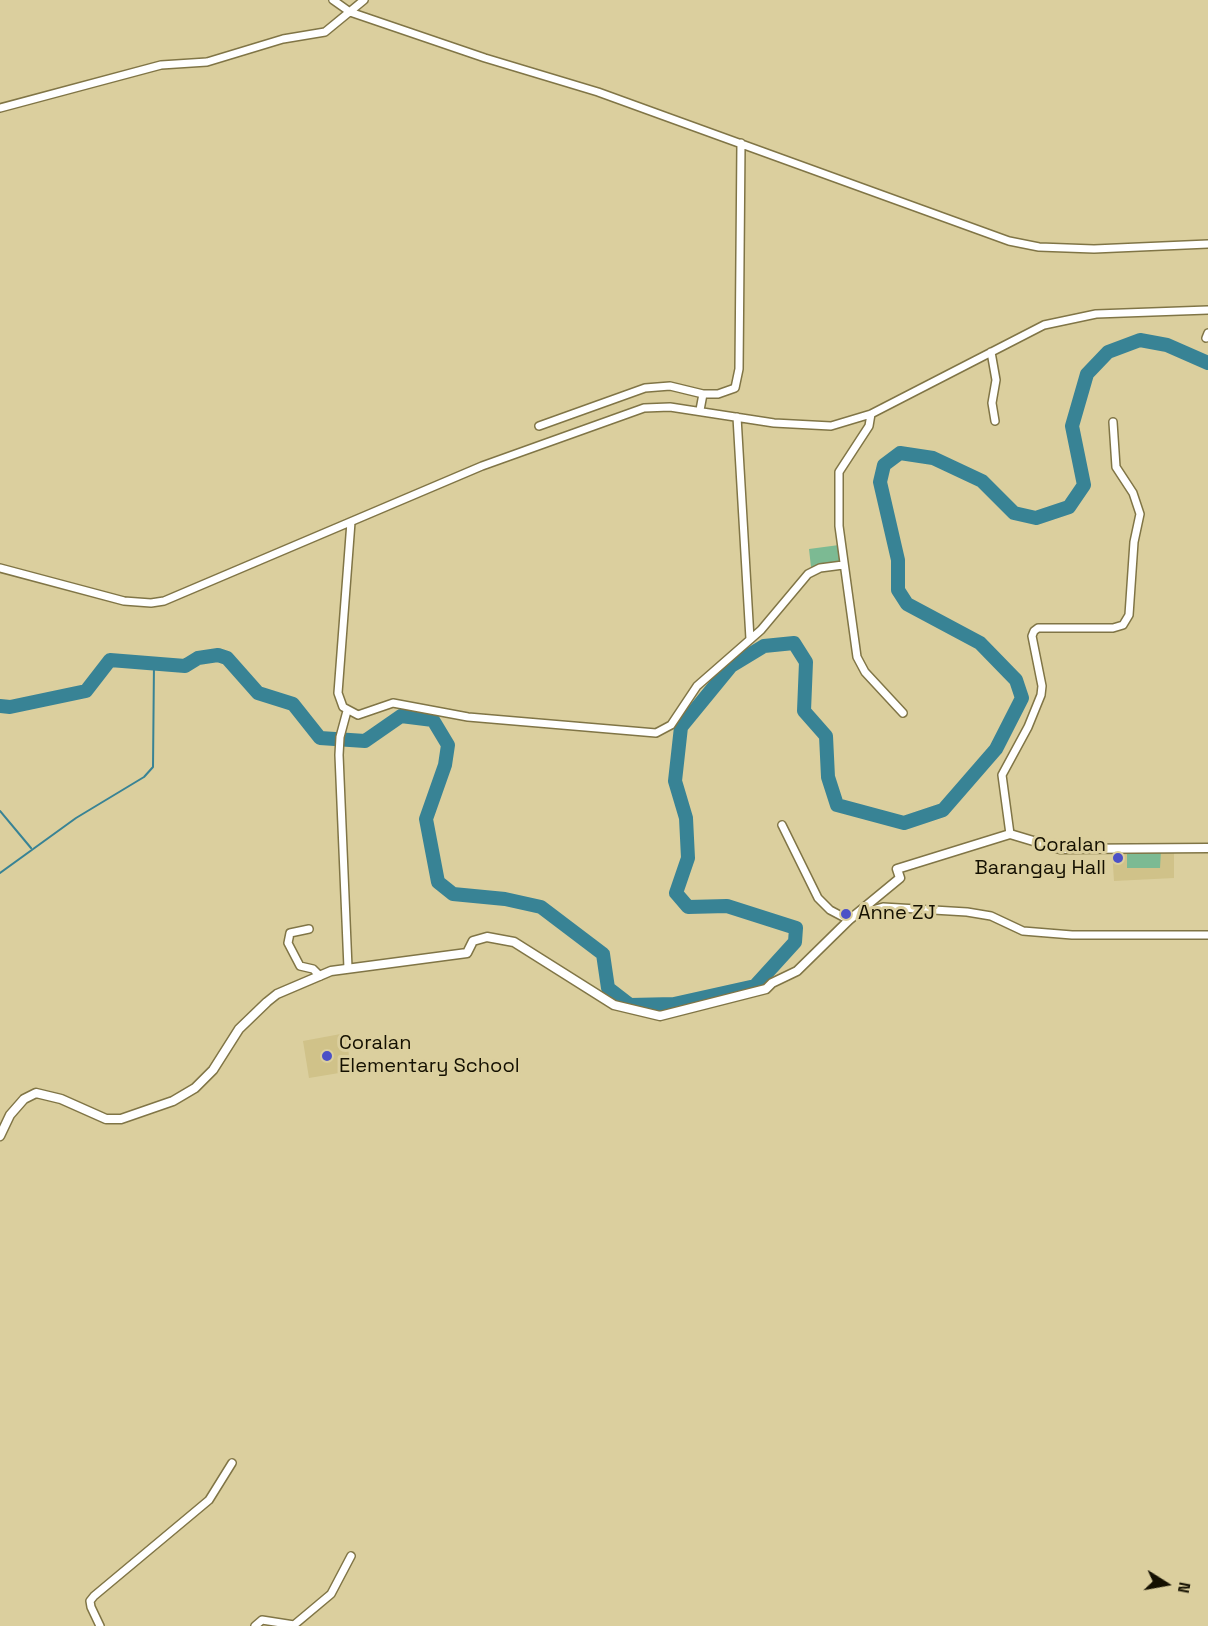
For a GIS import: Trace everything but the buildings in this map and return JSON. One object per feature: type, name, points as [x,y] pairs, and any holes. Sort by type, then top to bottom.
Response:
[{"type":"street","points":[[333,0],[350,12],[485,58],[598,92],[1025,246],[1129,249],[1208,244]]},
{"type":"street","points":[[0,108],[161,65],[207,62],[283,39],[325,32],[364,0]]},
{"type":"street","points":[[539,426],[645,388],[670,386],[703,394],[730,392],[738,383],[741,143]]},
{"type":"street","points":[[0,568],[124,601],[151,603],[184,594],[482,466],[635,411],[658,406],[818,428],[871,414],[1044,325],[1073,317],[1208,310]]},
{"type":"street","points":[[991,352],[996,380],[992,403],[995,421]]},
{"type":"street","points":[[700,410],[703,394]]},
{"type":"street","points":[[871,414],[869,426],[839,472],[839,526],[843,565],[853,638],[860,664],[903,713]]},
{"type":"street","points":[[737,417],[750,639]]},
{"type":"street","points":[[1011,834],[1002,775],[1028,727],[1041,695],[1042,686],[1032,636],[1034,631],[1038,628],[1113,628],[1123,625],[1129,615],[1134,542],[1140,514],[1133,493],[1116,467],[1113,422]]},
{"type":"street","points":[[351,522],[338,693],[347,711],[353,715],[365,715],[382,705],[393,703],[457,716],[656,733],[671,725],[703,680],[750,639],[808,574],[820,568],[843,565]]},
{"type":"street","points":[[347,711],[339,755],[348,968]]},
{"type":"street","points":[[782,825],[818,898],[830,910],[851,918],[883,908],[957,911],[991,916],[1023,931],[1072,935],[1208,935]]},
{"type":"street","points":[[0,1136],[10,1115],[24,1099],[36,1093],[61,1099],[106,1119],[121,1119],[173,1101],[195,1088],[213,1070],[239,1029],[277,994],[320,976],[348,968],[467,953],[473,941],[487,937],[514,942],[614,1005],[660,1016],[766,989],[772,983],[797,971],[851,918],[900,878],[897,869],[1011,834],[1060,849],[1208,848]]},
{"type":"street","points":[[309,929],[290,933],[288,943],[300,966],[313,969],[320,976]]},
{"type":"street","points":[[100,1626],[91,1607],[90,1601],[94,1596],[209,1500],[231,1463]]},
{"type":"street","points":[[255,1626],[262,1620],[294,1626],[331,1594],[351,1556]]},
{"type":"shaded area","points":[[1112,850],[1174,850],[1174,878],[1114,881]]},
{"type":"shaded area","name":"Coralan Elementary School","points":[[346,1033],[351,1071],[309,1078],[303,1041]]},
{"type":"green space","points":[[839,545],[841,563],[811,567],[809,549]]},
{"type":"green space","points":[[1127,850],[1161,850],[1160,868],[1127,868]]},
{"type":"waterway","points":[[0,706],[10,707],[86,691],[110,660],[185,666],[198,658],[218,655],[227,658],[258,693],[293,704],[320,738],[365,741],[401,716],[433,720],[448,745],[445,765],[426,819],[438,882],[453,894],[505,899],[541,907],[603,954],[608,988],[630,1005],[674,1004],[755,986],[795,942],[796,928],[727,906],[688,907],[676,893],[688,858],[686,818],[675,781],[681,727],[731,666],[764,646],[794,643],[806,662],[804,711],[826,736],[828,777],[837,805],[904,823],[943,810],[996,749],[1022,698],[1016,680],[980,643],[907,604],[898,590],[898,560],[880,482],[884,465],[900,453],[933,458],[982,481],[1014,513],[1036,518],[1069,507],[1084,485],[1072,426],[1087,374],[1108,352],[1140,340],[1167,345],[1208,363]]},
{"type":"waterway","points":[[0,873],[76,818],[144,777],[153,767],[154,663]]},
{"type":"waterway","points":[[0,811],[31,848]]},
{"type":"place","name":"Coralan Barangay Hall","points":[[1118,858]]},
{"type":"place","name":"Anne ZJ","points":[[846,914]]},
{"type":"place","name":"Coralan Elementary School","points":[[327,1056]]}]
